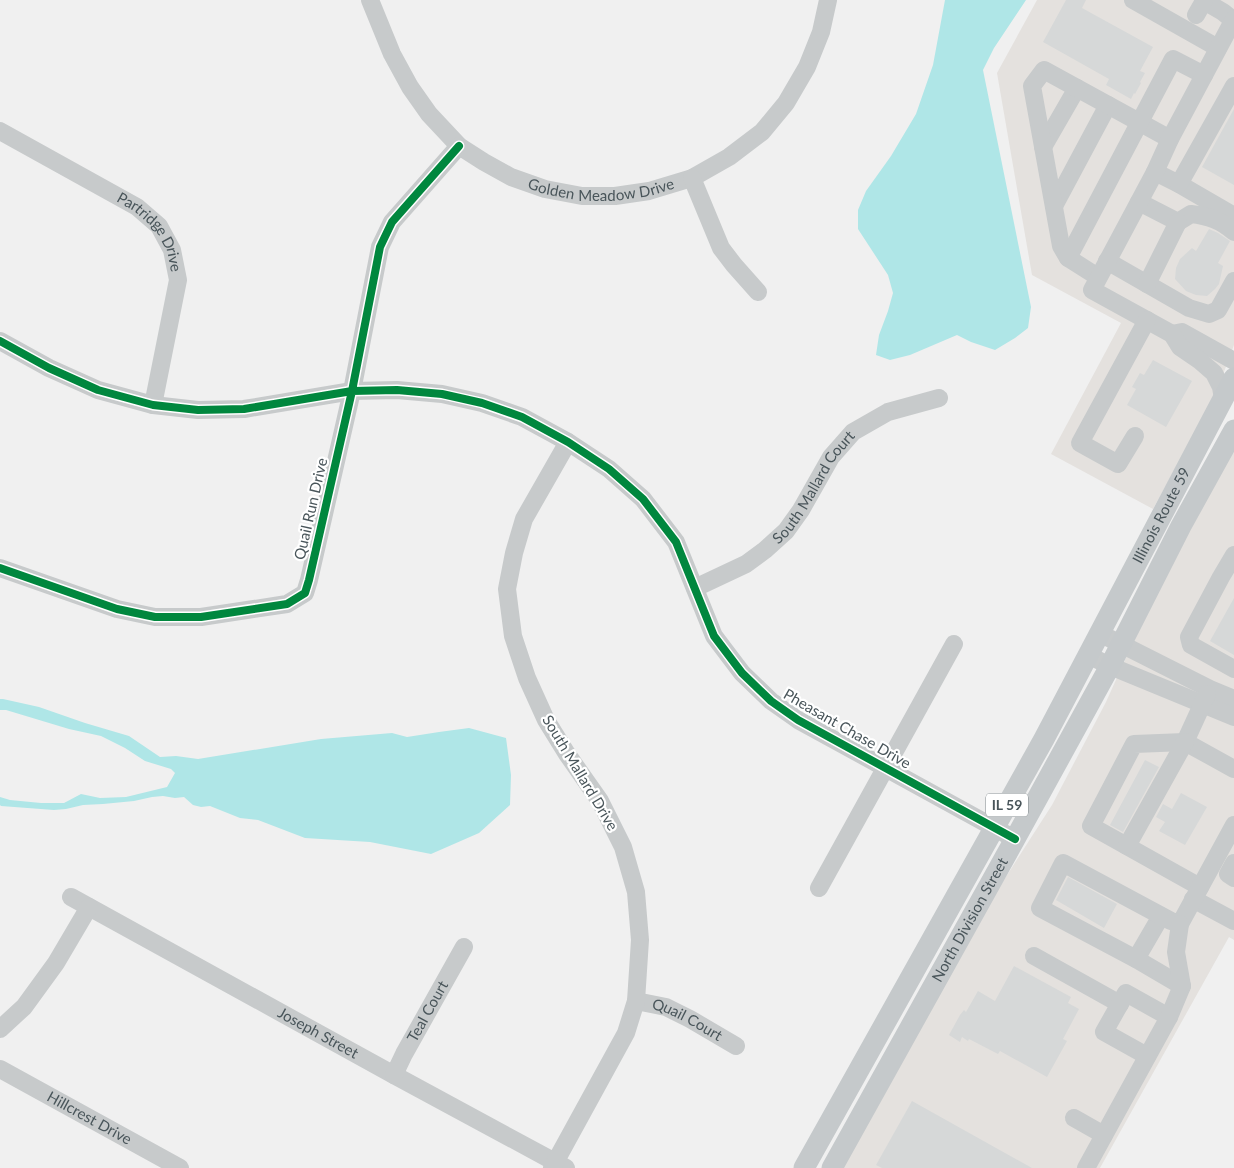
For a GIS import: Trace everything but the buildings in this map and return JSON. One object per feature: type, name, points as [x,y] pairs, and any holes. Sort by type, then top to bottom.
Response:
[{"type":"main road","name":"Illinois Route 59","points":[[1088,655],[1234,378]]},
{"type":"main road","name":"Illinois Route 59","points":[[1121,644],[1181,526],[1234,430]]},
{"type":"main road","name":"North Division Street","points":[[832,1168],[1121,644]]},
{"type":"main road","name":"North Division Street","points":[[804,1168],[1044,739],[1088,655]]},
{"type":"street","name":"Golden Meadow Drive","points":[[370,0],[392,54],[410,87],[429,114],[458,146],[511,177],[545,189],[582,196],[615,196],[649,191],[692,178],[729,157],[762,132],[786,103],[807,67],[822,32],[828,0]]},
{"type":"street","points":[[1133,0],[1218,48]]},
{"type":"street","points":[[1202,5],[1223,12],[1234,20],[1170,138],[1155,172],[1092,290],[1172,334],[1180,347],[1214,373],[1221,387],[1223,399]]},
{"type":"street","points":[[1068,258],[1172,59],[1204,75]]},
{"type":"street","points":[[1098,277],[1068,258],[1062,246],[1032,86],[1044,70],[1170,138]]},
{"type":"street","points":[[1179,184],[1234,86]]},
{"type":"street","points":[[1043,147],[1077,88]]},
{"type":"street","points":[[1054,206],[1108,105]]},
{"type":"street","name":"Partridge Drive","points":[[0,131],[137,207],[159,226],[172,250],[178,280],[153,405]]},
{"type":"street","name":"Quail Run Drive","points":[[0,568],[117,609],[155,617],[201,617],[287,604],[305,593],[352,391],[380,248],[392,222],[458,146]]},
{"type":"street","points":[[1155,172],[1234,216]]},
{"type":"street","points":[[692,178],[722,248],[758,292]]},
{"type":"street","points":[[1139,202],[1178,222]]},
{"type":"street","points":[[1147,284],[1178,222],[1191,214],[1208,216],[1226,225],[1234,232]]},
{"type":"street","points":[[1107,262],[1189,308],[1209,314],[1218,310],[1234,281]]},
{"type":"street","points":[[1135,436],[1118,464],[1080,443],[1147,320]]},
{"type":"street","points":[[1172,334],[1182,332],[1234,361]]},
{"type":"street","name":"Pheasant Chase Drive","points":[[0,341],[50,368],[98,390],[153,405],[198,410],[244,409],[352,391],[397,390],[442,394],[482,403],[522,417],[568,442],[609,469],[644,499],[676,542],[714,636],[742,673],[771,700],[798,720],[1015,839]]},
{"type":"street","name":"South Mallard Court","points":[[695,588],[746,564],[786,531],[801,510],[831,457],[853,432],[888,412],[938,398]]},
{"type":"street","name":"South Mallard Drive","points":[[558,1166],[626,1033],[636,1001],[640,940],[636,892],[624,847],[600,801],[546,720],[527,678],[513,636],[506,589],[524,519],[568,442]]},
{"type":"street","points":[[1234,555],[1228,580],[1189,637],[1190,645],[1234,669]]},
{"type":"street","points":[[1099,634],[1234,699]]},
{"type":"street","points":[[819,888],[954,644]]},
{"type":"street","points":[[1088,655],[1110,666],[1234,717]]},
{"type":"street","points":[[1127,846],[1185,742],[1210,689]]},
{"type":"street","points":[[1234,769],[1185,742],[1134,744],[1091,826],[1127,846],[1197,893],[1234,921]]},
{"type":"street","points":[[1086,1168],[1169,1017],[1182,986],[1176,952],[1180,924],[1233,831]]},
{"type":"street","points":[[1180,924],[1161,916],[1063,862],[1040,908],[1136,958],[1182,986]]},
{"type":"street","points":[[1234,864],[1228,874],[1234,878]]},
{"type":"street","name":"Joseph Street","points":[[71,897],[558,1166]]},
{"type":"street","points":[[0,1029],[24,1007],[56,964],[89,907]]},
{"type":"street","points":[[1136,958],[1161,916]]},
{"type":"street","name":"Teal Court","points":[[394,1075],[464,946]]},
{"type":"street","points":[[1034,956],[1120,1004]]},
{"type":"street","points":[[1148,1056],[1104,1032],[1126,993],[1169,1017]]},
{"type":"street","name":"Quail Court","points":[[636,1001],[666,1007],[736,1046]]},
{"type":"street","name":"Hillcrest Drive","points":[[0,1069],[180,1168]]},
{"type":"street","points":[[1074,1118],[1104,1135]]},
{"type":"shaded area","points":[[1037,0],[1234,0],[1234,345],[1215,396],[1153,509],[1051,454],[1121,323],[1032,275],[997,73]]},
{"type":"shaded area","points":[[1234,448],[1234,940],[1229,937],[1100,1168],[840,1168],[984,911],[1052,805],[1106,702],[1150,604]]},
{"type":"water","points":[[945,0],[1026,0],[994,48],[983,70],[1031,307],[1028,328],[995,350],[957,335],[910,355],[890,360],[876,355],[879,335],[893,293],[888,275],[858,229],[858,210],[866,191],[891,156],[916,114],[933,65]]},
{"type":"water","points":[[0,699],[39,707],[129,736],[160,757],[176,756],[198,759],[321,739],[392,733],[407,737],[469,728],[506,738],[511,775],[510,805],[479,833],[431,854],[370,842],[305,838],[258,820],[240,818],[210,806],[201,807],[193,805],[184,797],[152,797],[134,801],[83,805],[54,810],[1,806],[0,797],[10,800],[41,803],[64,803],[81,794],[100,798],[126,797],[167,787],[175,773],[171,769],[145,761],[101,736],[0,710]]},
{"type":"cycle path","points":[[0,568],[117,609],[155,617],[201,617],[287,604],[305,593],[352,391],[380,247],[392,222],[459,146]]},
{"type":"cycle path","points":[[0,341],[49,368],[98,390],[153,405],[198,410],[244,409],[352,391],[397,390],[442,394],[482,403],[522,417],[568,442],[609,469],[643,499],[676,542],[714,636],[742,673],[771,701],[798,720],[1015,839]]}]
